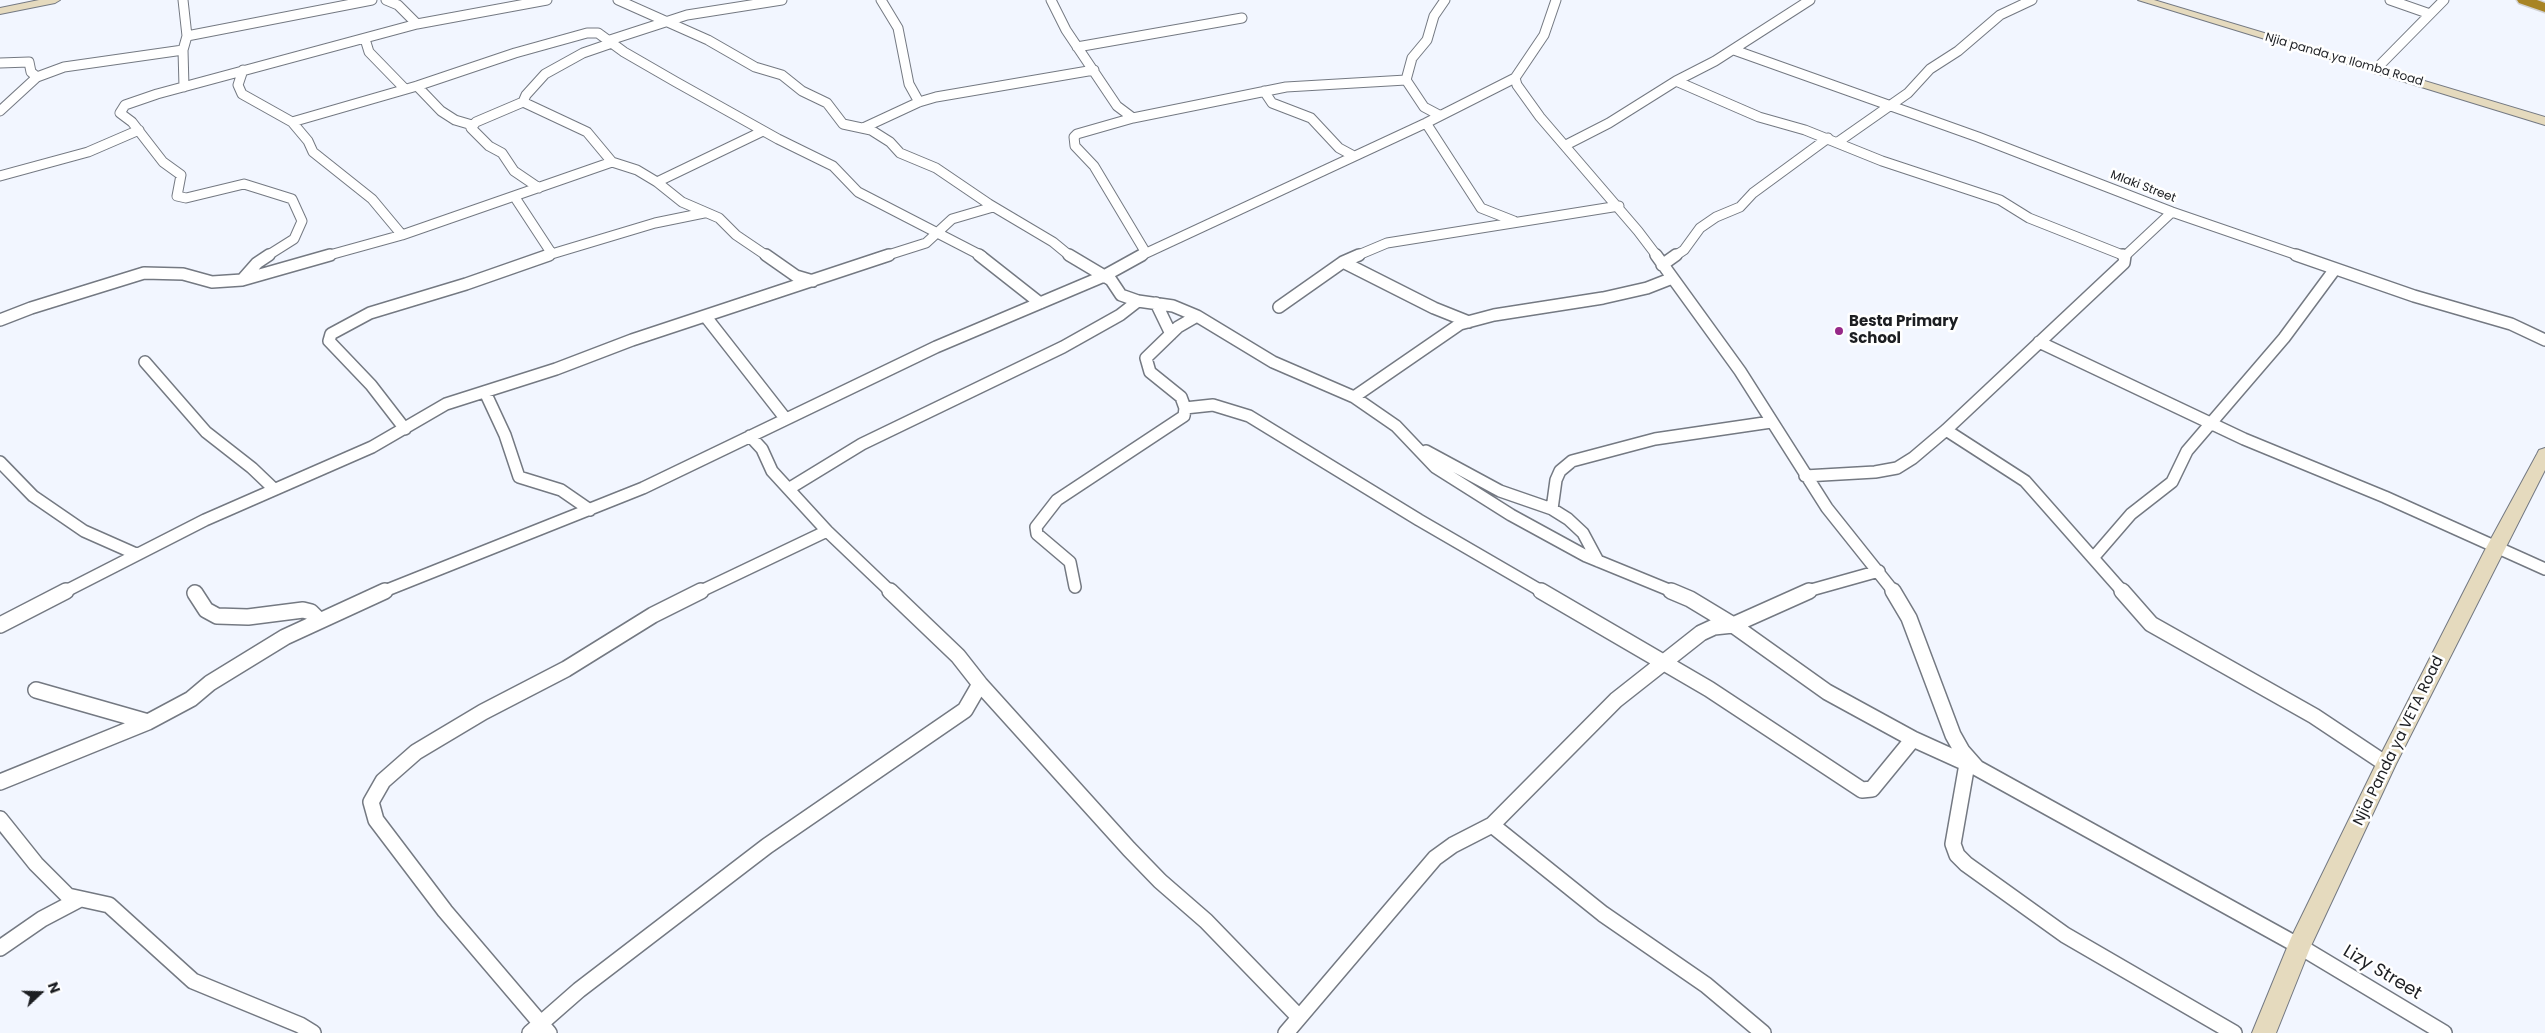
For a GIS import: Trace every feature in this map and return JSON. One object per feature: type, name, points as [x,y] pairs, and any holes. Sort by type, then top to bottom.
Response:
[{"type":"highway","points":[[2524,0],[2545,8]]},
{"type":"street","points":[[0,11],[55,0]]},
{"type":"street","points":[[183,0],[187,36],[183,50],[184,87]]},
{"type":"street","points":[[187,36],[372,0]]},
{"type":"street","points":[[386,0],[398,5],[418,24]]},
{"type":"street","points":[[242,280],[257,263],[294,239],[302,221],[292,198],[244,184],[186,198],[177,196],[180,175],[162,162],[139,130],[120,113],[120,110],[125,105],[136,100],[243,70],[418,24],[547,0]]},
{"type":"street","points":[[618,0],[708,40],[755,66],[782,76],[802,91],[827,103],[843,124],[877,133],[905,156],[936,168],[993,207],[1053,242],[1076,261],[1111,280],[1121,295],[1138,301],[1173,306],[1197,316],[1273,362],[1354,397],[1396,426],[1435,467],[1511,515],[1598,562],[1668,588],[1733,625],[1826,692],[1913,739],[1972,766]]},
{"type":"street","points":[[417,86],[441,111],[455,120],[472,125],[523,102],[526,95],[545,74],[584,53],[611,42],[664,21],[687,15],[782,0]]},
{"type":"street","points":[[882,0],[898,28],[909,84],[919,102]]},
{"type":"street","points":[[1051,0],[1077,47],[1117,106],[1133,118]]},
{"type":"street","points":[[1439,115],[1424,107],[1406,80],[1412,58],[1427,40],[1434,16],[1444,0]]},
{"type":"street","points":[[0,782],[148,722],[191,699],[210,684],[285,637],[320,620],[410,580],[643,488],[785,418],[936,347],[1104,276],[1146,252],[1255,204],[1352,155],[1426,123],[1515,78],[1544,35],[1556,0]]},
{"type":"street","points":[[1566,144],[1609,123],[1676,81],[1734,50],[1810,0]]},
{"type":"street","points":[[1662,265],[1684,250],[1700,228],[1716,217],[1740,207],[1753,193],[1833,140],[1889,107],[1908,93],[1930,69],[1958,51],[2000,15],[2032,0]]},
{"type":"street","name":"Njia panda ya Ilomba Road","points":[[2143,0],[2545,120]]},
{"type":"street","points":[[2390,0],[2430,14]]},
{"type":"street","points":[[2376,69],[2444,0]]},
{"type":"street","points":[[1077,47],[1242,18]]},
{"type":"street","points":[[292,122],[417,86],[587,33],[598,33],[632,57],[763,131],[833,166],[858,192],[981,256],[1040,303]]},
{"type":"street","points":[[365,39],[370,52],[405,89]]},
{"type":"street","points":[[0,111],[38,77],[68,66],[183,50]]},
{"type":"street","name":"Mlaki Street","points":[[1734,50],[1889,107],[1978,137],[2172,212],[2430,301],[2511,324],[2545,340]]},
{"type":"street","points":[[0,63],[28,62],[31,72],[38,77]]},
{"type":"street","points":[[243,70],[238,85],[242,94],[292,122],[308,141],[313,152],[372,199],[402,234]]},
{"type":"street","points":[[863,128],[919,102],[1094,70]]},
{"type":"street","points":[[1074,74],[1101,81]]},
{"type":"street","points":[[1515,78],[1520,92],[1619,206],[1670,279],[1717,339],[1827,508],[1880,571],[1909,618],[1953,735],[1972,766],[1953,844],[1957,855],[1966,864],[2065,935],[2234,1033]]},
{"type":"street","points":[[1146,252],[1094,166],[1075,146],[1074,137],[1084,131],[1133,118],[1264,91],[1294,86],[1406,80]]},
{"type":"street","points":[[1676,81],[1759,117],[1833,140],[1882,161],[2000,200],[2029,218],[2125,256]]},
{"type":"street","points":[[1493,89],[1520,92]]},
{"type":"street","points":[[1264,91],[1272,103],[1311,118],[1339,148],[1352,155]]},
{"type":"street","points":[[523,102],[587,132],[612,162],[637,170],[657,182],[682,202],[704,213],[720,218],[736,235],[796,282]]},
{"type":"street","points":[[1426,123],[1484,211],[1489,227]]},
{"type":"street","points":[[472,125],[471,128],[489,146],[502,153],[514,171],[539,188]]},
{"type":"street","points":[[0,176],[88,152],[139,130]]},
{"type":"street","points":[[657,182],[763,131]]},
{"type":"street","points":[[0,320],[31,308],[144,273],[184,274],[212,282],[242,280],[402,234],[612,162]]},
{"type":"street","points":[[514,196],[552,254]]},
{"type":"street","points":[[656,223],[682,202]]},
{"type":"street","points":[[1279,307],[1343,262],[1387,243],[1619,206]]},
{"type":"street","points":[[0,626],[136,554],[274,489],[372,447],[434,410],[556,369],[648,334],[706,317],[796,282],[812,281],[926,243],[952,219],[993,207]]},
{"type":"street","points":[[1484,211],[1520,223]]},
{"type":"street","points":[[1805,476],[1875,472],[1897,468],[1913,458],[1946,430],[2124,263],[2125,256],[2172,212]]},
{"type":"street","points":[[405,429],[370,385],[329,341],[331,334],[370,313],[475,282],[552,254],[656,223],[704,213]]},
{"type":"street","points":[[1343,262],[1434,308],[1469,322]]},
{"type":"street","points":[[2093,558],[2131,514],[2172,482],[2187,451],[2284,338],[2336,269]]},
{"type":"street","points":[[1354,397],[1453,327],[1494,315],[1603,298],[1647,288],[1670,279]]},
{"type":"street","points":[[790,488],[862,444],[1063,347],[1120,315],[1138,301]]},
{"type":"street","points":[[1156,303],[1171,334]]},
{"type":"street","points":[[1075,587],[1070,562],[1036,534],[1037,524],[1057,500],[1181,419],[1186,408],[1177,392],[1150,372],[1146,358],[1171,334],[1197,316]]},
{"type":"street","points":[[706,317],[785,418]]},
{"type":"street","points":[[2038,342],[2244,439],[2435,519],[2495,548],[2545,569]]},
{"type":"street","points":[[145,362],[206,432],[252,468],[274,489]]},
{"type":"street","points":[[485,392],[505,435],[519,477],[561,490],[590,510]]},
{"type":"street","points":[[1186,408],[1213,405],[1228,408],[1248,416],[1419,520],[1709,689],[1866,792],[1872,788],[1913,739]]},
{"type":"street","points":[[1552,509],[1556,480],[1560,471],[1572,461],[1662,437],[1772,422]]},
{"type":"street","points":[[1946,430],[2018,475],[2093,558],[2106,576],[2151,624],[2314,716],[2386,764]]},
{"type":"street","points":[[750,436],[762,450],[772,471],[790,488],[827,531],[958,656],[980,684],[1154,874],[1206,921],[1259,978],[1299,1017]]},
{"type":"street","points":[[1417,448],[1500,491],[1552,509],[1583,533],[1598,562]]},
{"type":"street","name":"Njia Panda ya VETA Road","points":[[2264,1033],[2299,946],[2386,764],[2495,548],[2545,454]]},
{"type":"street","points":[[0,462],[33,496],[47,506],[84,531],[136,554]]},
{"type":"street","points":[[827,531],[653,615],[566,669],[483,712],[416,752],[383,781],[376,790],[371,802],[376,820],[445,911],[540,1030],[579,990],[766,846],[965,710],[972,701],[980,684]]},
{"type":"street","points":[[1286,1033],[1404,891],[1435,858],[1453,845],[1492,825],[1616,700],[1663,663],[1707,630],[1733,625],[1802,593],[1880,571]]},
{"type":"street","points":[[195,593],[206,610],[217,616],[248,617],[303,610],[312,612],[320,620]]},
{"type":"street","points":[[36,690],[80,700],[148,722]]},
{"type":"street","points":[[965,710],[997,702]]},
{"type":"street","name":"Lizy Street","points":[[1972,766],[2299,946],[2444,1033]]},
{"type":"street","points":[[0,819],[21,846],[68,896],[100,902],[117,910],[193,980],[300,1025],[313,1033]]},
{"type":"street","points":[[1492,825],[1603,914],[1706,986],[1763,1033]]},
{"type":"street","points":[[0,948],[42,919],[80,899]]},
{"type":"place","name":"Besta Primary School","points":[[1839,331]]}]
